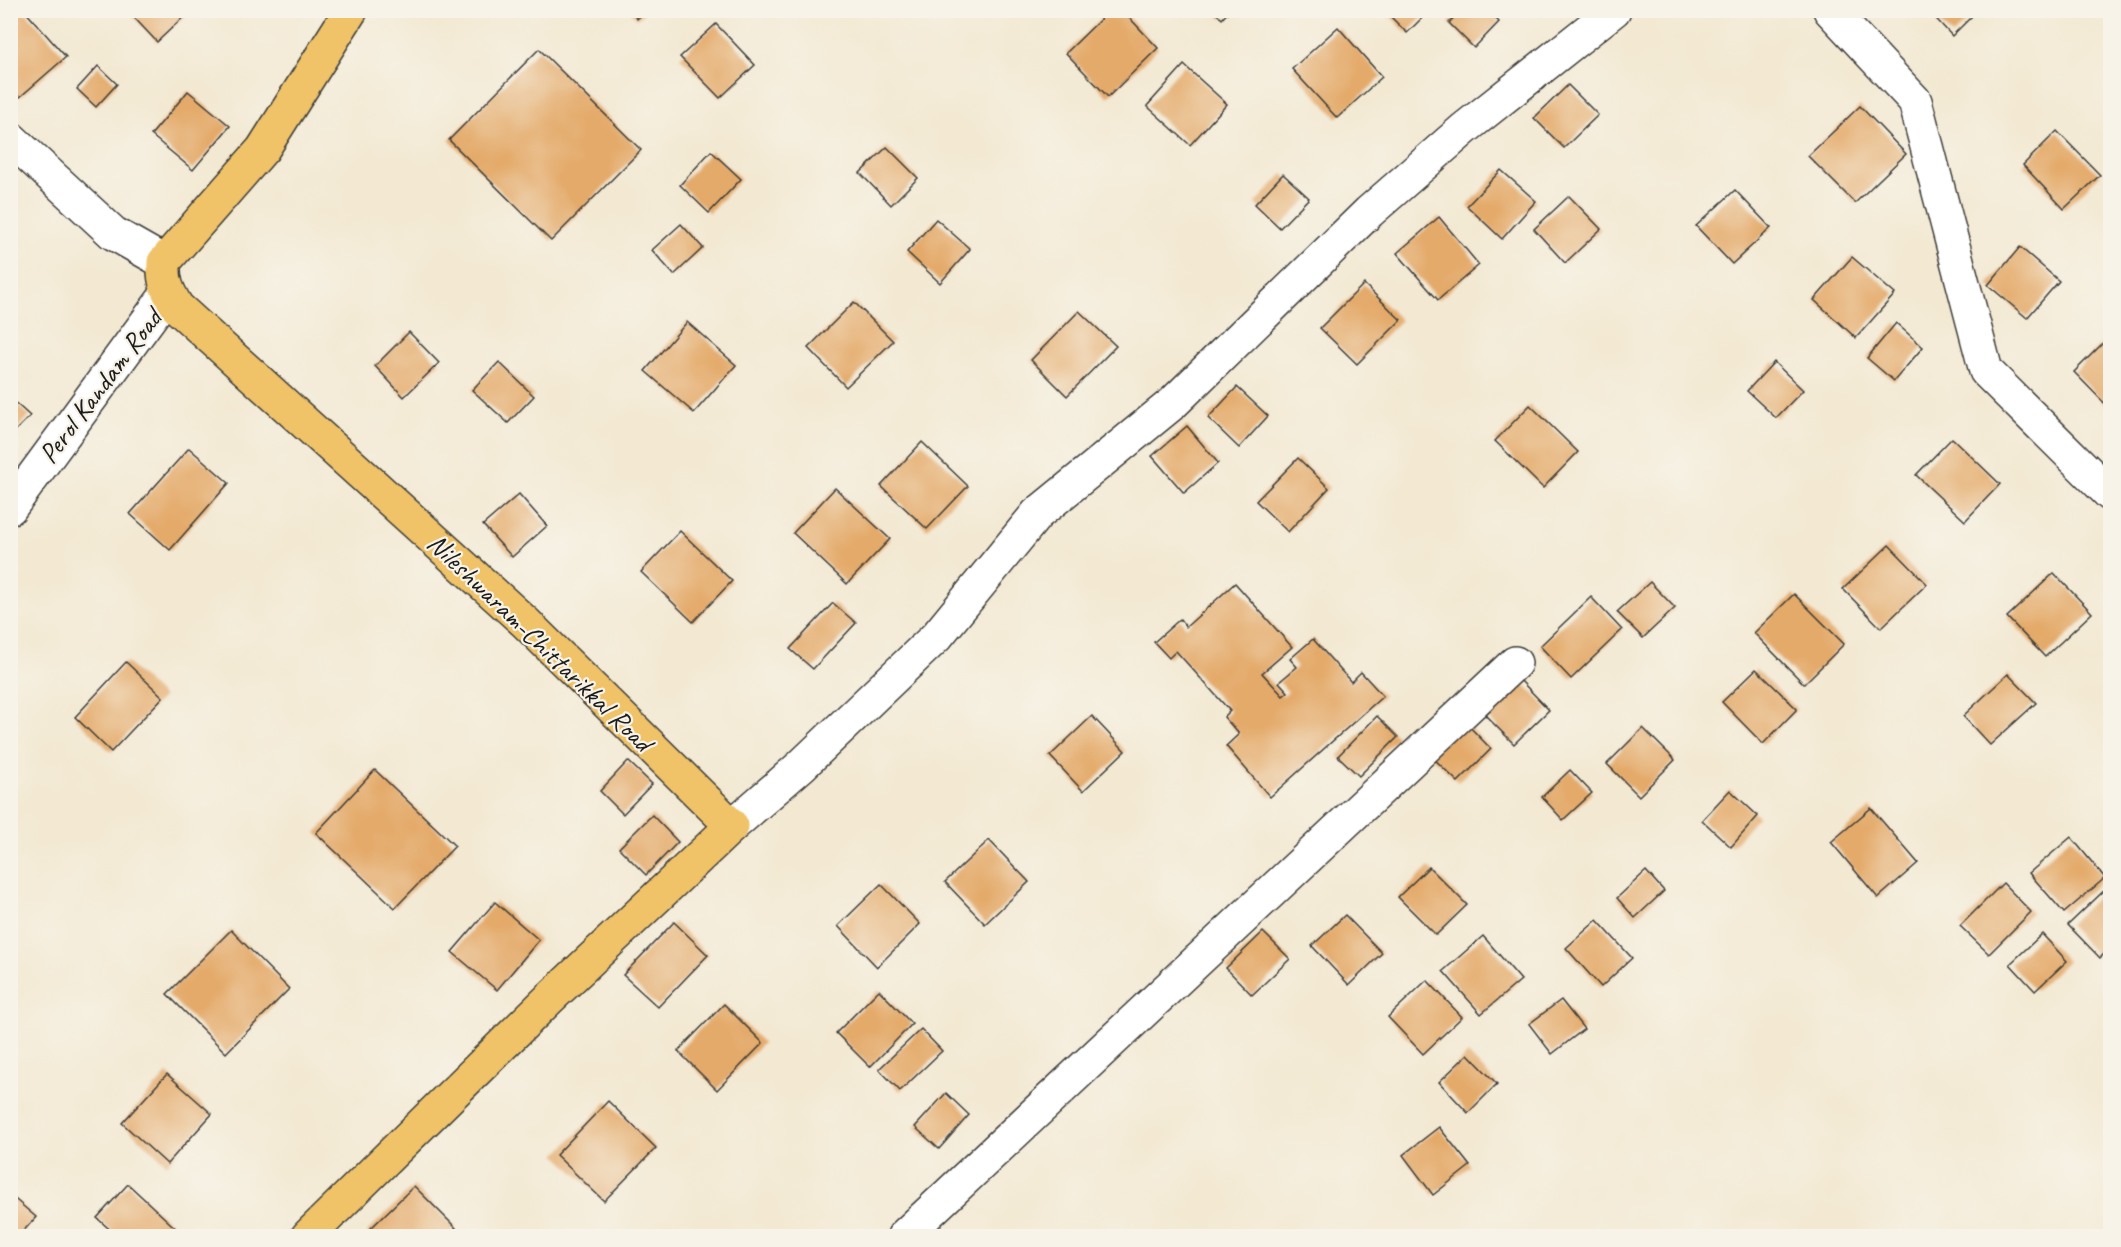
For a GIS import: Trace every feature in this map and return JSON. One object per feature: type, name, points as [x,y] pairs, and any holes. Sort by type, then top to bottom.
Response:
[{"type":"main road","points":[[166,277],[263,149],[351,10]]},
{"type":"main road","name":"Nileshwaram-Chittarikkal Road","points":[[166,277],[177,307],[525,623],[732,826]]},
{"type":"main road","points":[[308,1236],[549,999],[732,826]]},
{"type":"street","points":[[732,826],[801,766],[937,636],[1037,514],[1173,403],[1369,212],[1455,136],[1614,10]]},
{"type":"street","points":[[1830,10],[1915,101],[1986,371],[2110,494]]},
{"type":"street","points":[[10,138],[113,233],[166,277]]},
{"type":"street","name":"Perol Kandam Road","points":[[10,508],[166,277]]},
{"type":"street","points":[[904,1236],[1515,663]]},
{"type":"building","points":[[10,10],[24,10],[66,57],[20,97],[10,87]]},
{"type":"building","points":[[127,10],[191,10],[157,42]]},
{"type":"building","points":[[629,10],[647,10],[637,19]]},
{"type":"building","points":[[1110,10],[1122,10],[1158,48],[1108,97],[1066,53]]},
{"type":"building","points":[[1213,10],[1230,10],[1222,19]]},
{"type":"building","points":[[1384,10],[1430,10],[1407,33]]},
{"type":"building","points":[[1461,10],[1488,10],[1499,22],[1474,48],[1449,23]]},
{"type":"building","points":[[1928,10],[1978,10],[1952,36]]},
{"type":"building","points":[[716,24],[755,65],[720,98],[680,57]]},
{"type":"building","points":[[1338,27],[1382,77],[1337,118],[1292,69]]},
{"type":"building","points":[[539,49],[641,150],[551,241],[449,140]]},
{"type":"building","points":[[1184,65],[1227,104],[1190,145],[1147,106]]},
{"type":"building","points":[[98,66],[117,84],[96,107],[77,89]]},
{"type":"building","points":[[1568,85],[1598,115],[1564,148],[1534,118]]},
{"type":"building","points":[[188,91],[230,126],[193,170],[151,135]]},
{"type":"building","points":[[1860,106],[1906,154],[1855,203],[1808,156]]},
{"type":"building","points":[[2057,131],[2100,175],[2064,209],[2023,165]]},
{"type":"building","points":[[887,147],[918,178],[891,205],[860,173]]},
{"type":"building","points":[[711,151],[741,179],[709,213],[680,185]]},
{"type":"building","points":[[1501,170],[1536,201],[1502,239],[1467,206]]},
{"type":"building","points":[[1283,174],[1309,198],[1280,228],[1255,204]]},
{"type":"building","points":[[1735,190],[1771,228],[1732,264],[1696,226]]},
{"type":"building","points":[[1569,196],[1601,229],[1565,263],[1534,229]]},
{"type":"building","points":[[1439,217],[1479,265],[1438,300],[1397,253]]},
{"type":"building","points":[[936,219],[970,249],[940,283],[907,252]]},
{"type":"building","points":[[681,224],[703,248],[674,275],[652,250]]},
{"type":"building","points":[[2020,247],[2059,281],[2027,318],[1988,285]]},
{"type":"building","points":[[1852,257],[1895,294],[1856,338],[1814,300]]},
{"type":"building","points":[[1364,284],[1401,320],[1357,364],[1320,328]]},
{"type":"building","points":[[854,302],[893,341],[846,387],[808,348]]},
{"type":"building","points":[[1079,311],[1116,346],[1067,396],[1031,360]]},
{"type":"building","points":[[687,322],[736,365],[694,413],[645,371]]},
{"type":"building","points":[[1896,323],[1923,347],[1894,381],[1867,358]]},
{"type":"building","points":[[409,332],[439,363],[404,397],[375,366]]},
{"type":"building","points":[[2110,336],[2110,409],[2074,372]]},
{"type":"building","points":[[499,362],[534,396],[508,423],[472,390]]},
{"type":"building","points":[[1774,362],[1803,390],[1776,418],[1747,391]]},
{"type":"building","points":[[1237,387],[1268,416],[1239,448],[1208,418]]},
{"type":"building","points":[[10,398],[30,416],[10,436]]},
{"type":"building","points":[[1530,405],[1578,452],[1543,488],[1495,441]]},
{"type":"building","points":[[1187,426],[1218,463],[1184,493],[1152,456]]},
{"type":"building","points":[[1952,438],[2000,484],[1965,521],[1916,475]]},
{"type":"building","points":[[922,442],[968,486],[927,529],[881,486]]},
{"type":"building","points":[[189,448],[229,483],[170,550],[130,514]]},
{"type":"building","points":[[1298,458],[1329,488],[1288,532],[1256,501]]},
{"type":"building","points":[[835,488],[890,539],[847,584],[793,533]]},
{"type":"building","points":[[519,494],[547,526],[512,557],[483,525]]},
{"type":"building","points":[[680,531],[732,581],[693,622],[641,572]]},
{"type":"building","points":[[1889,545],[1927,584],[1881,628],[1843,589]]},
{"type":"building","points":[[2054,573],[2092,613],[2045,657],[2007,617]]},
{"type":"building","points":[[1650,582],[1675,608],[1643,638],[1617,612]]},
{"type":"building","points":[[1235,583],[1292,647],[1262,673],[1283,696],[1288,692],[1279,682],[1297,667],[1290,659],[1313,639],[1351,682],[1361,672],[1383,696],[1270,797],[1226,746],[1239,734],[1224,717],[1230,711],[1176,651],[1169,658],[1154,642],[1180,619],[1186,627]]},
{"type":"building","points":[[1794,594],[1844,644],[1804,684],[1754,633]]},
{"type":"building","points":[[1591,597],[1622,630],[1571,679],[1540,646]]},
{"type":"building","points":[[833,603],[856,623],[813,669],[790,649]]},
{"type":"building","points":[[126,662],[163,697],[111,752],[75,717]]},
{"type":"building","points":[[1756,669],[1797,709],[1763,744],[1722,702]]},
{"type":"building","points":[[2008,674],[2036,703],[1990,745],[1963,716]]},
{"type":"building","points":[[1520,680],[1549,710],[1514,744],[1485,715]]},
{"type":"building","points":[[1092,716],[1125,751],[1083,791],[1050,756]]},
{"type":"building","points":[[1377,716],[1398,737],[1359,776],[1338,756]]},
{"type":"building","points":[[1464,721],[1491,749],[1458,782],[1430,755]]},
{"type":"building","points":[[1643,728],[1675,760],[1639,796],[1607,764]]},
{"type":"building","points":[[628,761],[652,784],[623,814],[600,791]]},
{"type":"building","points":[[375,770],[455,846],[395,908],[316,833]]},
{"type":"building","points":[[1570,770],[1592,793],[1563,820],[1542,797]]},
{"type":"building","points":[[1730,790],[1758,816],[1731,847],[1702,820]]},
{"type":"building","points":[[1871,808],[1918,863],[1878,898],[1831,842]]},
{"type":"building","points":[[652,815],[678,842],[646,875],[619,848]]},
{"type":"building","points":[[2071,837],[2105,878],[2064,913],[2029,873]]},
{"type":"building","points":[[989,840],[1029,882],[985,924],[945,882]]},
{"type":"building","points":[[1429,867],[1467,905],[1436,935],[1398,897]]},
{"type":"building","points":[[1646,871],[1664,891],[1635,918],[1617,898]]},
{"type":"building","points":[[2003,883],[2031,912],[1989,954],[1960,926]]},
{"type":"building","points":[[881,884],[920,924],[877,967],[838,926]]},
{"type":"building","points":[[2110,885],[2110,948],[2100,958],[2068,925]]},
{"type":"building","points":[[495,902],[539,940],[497,990],[452,952]]},
{"type":"building","points":[[1345,915],[1382,953],[1349,985],[1312,946]]},
{"type":"building","points":[[1597,920],[1632,958],[1601,987],[1566,948]]},
{"type":"building","points":[[674,922],[708,955],[658,1007],[623,975]]},
{"type":"building","points":[[231,930],[289,989],[226,1053],[167,994]]},
{"type":"building","points":[[1263,932],[1290,959],[1252,995],[1226,968]]},
{"type":"building","points":[[2042,934],[2067,961],[2035,991],[2010,964]]},
{"type":"building","points":[[1483,936],[1521,980],[1481,1014],[1443,971]]},
{"type":"building","points":[[1427,980],[1462,1017],[1423,1054],[1388,1017]]},
{"type":"building","points":[[879,990],[912,1024],[870,1067],[836,1033]]},
{"type":"building","points":[[1561,1000],[1584,1029],[1552,1054],[1529,1024]]},
{"type":"building","points":[[724,1004],[763,1043],[717,1090],[678,1051]]},
{"type":"building","points":[[921,1029],[942,1051],[900,1091],[879,1069]]},
{"type":"building","points":[[1468,1054],[1497,1084],[1468,1113],[1439,1082]]},
{"type":"building","points":[[167,1074],[212,1114],[167,1164],[122,1123]]},
{"type":"building","points":[[946,1093],[969,1115],[939,1149],[915,1127]]},
{"type":"building","points":[[608,1101],[656,1148],[604,1201],[556,1155]]},
{"type":"building","points":[[1439,1127],[1470,1166],[1433,1195],[1403,1155]]},
{"type":"building","points":[[128,1184],[184,1236],[117,1236],[97,1218]]},
{"type":"building","points":[[414,1186],[456,1228],[447,1236],[372,1236],[367,1232]]},
{"type":"building","points":[[10,1195],[36,1217],[19,1236],[10,1236]]}]
